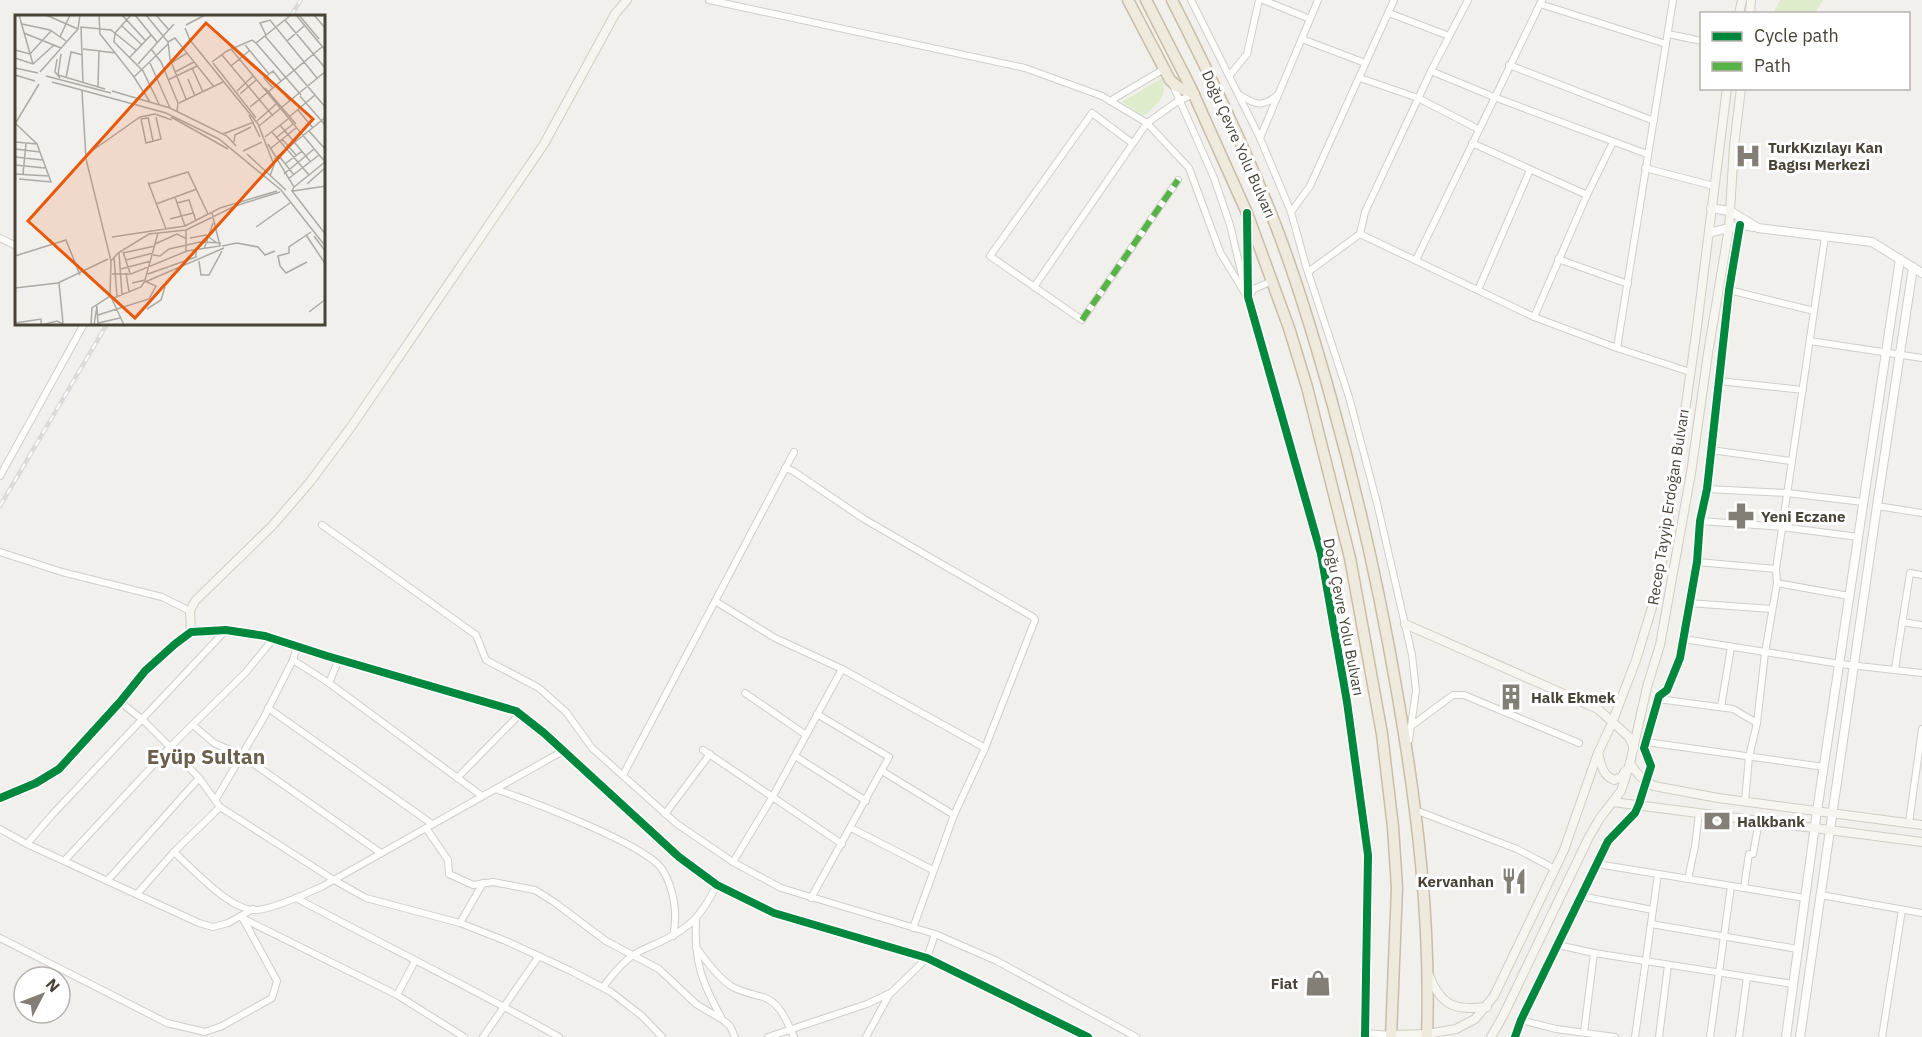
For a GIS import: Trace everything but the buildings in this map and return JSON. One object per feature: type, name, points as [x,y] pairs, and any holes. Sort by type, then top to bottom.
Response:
[{"type":"highway","points":[[1128,0],[1170,80],[1178,87],[1194,94]]},
{"type":"highway","name":"Doğu Çevre Yolu Bulvarı","points":[[1146,0],[1194,94],[1246,213],[1272,281],[1304,377],[1336,498],[1350,558],[1382,734],[1393,827],[1397,888],[1391,1036]]},
{"type":"highway","name":"Doğu Çevre Yolu Bulvarı","points":[[1172,0],[1235,130],[1270,212],[1313,336],[1356,488],[1369,542],[1407,749],[1425,907],[1428,973],[1427,1035]]},
{"type":"main road","points":[[191,632],[190,610],[195,601],[272,526],[310,482],[351,427],[544,144],[615,14],[627,0]]},
{"type":"main road","name":"Recep Tayyip Erdoğan Bulvarı","points":[[1391,1036],[1427,1035],[1447,1031],[1475,1019],[1487,1006],[1500,985],[1555,869],[1580,808],[1598,753],[1636,660],[1658,591],[1676,478],[1727,90]]},
{"type":"main road","name":"Recep Tayyip Erdoğan Bulvarı","points":[[1491,1037],[1589,837],[1600,818],[1621,791],[1634,749],[1647,687],[1660,645],[1671,589],[1729,228],[1734,146],[1742,90]]},
{"type":"main road","points":[[1405,624],[1598,709],[1629,737],[1634,749]]},
{"type":"main road","points":[[1598,753],[1605,775],[1614,780],[1622,777],[1630,763]]},
{"type":"main road","points":[[1630,763],[1635,772],[1654,786],[1922,825]]},
{"type":"main road","points":[[1613,802],[1922,842]]},
{"type":"main road","points":[[1428,973],[1435,991],[1447,1003],[1465,1009],[1487,1006]]},
{"type":"street","points":[[709,0],[1025,68],[1102,96],[1147,123],[1189,168],[1220,252],[1248,297]]},
{"type":"street","points":[[1191,0],[1260,138],[1291,212],[1349,397],[1377,502],[1412,655],[1416,692],[1407,749]]},
{"type":"street","points":[[1229,76],[1247,54],[1261,0],[1310,19]]},
{"type":"street","points":[[1260,138],[1318,0]]},
{"type":"street","points":[[1291,212],[1310,186],[1394,0]]},
{"type":"street","points":[[1308,272],[1360,234],[1365,212],[1431,71],[1468,0]]},
{"type":"street","points":[[1617,348],[1673,0]]},
{"type":"street","points":[[1416,260],[1541,2],[1666,44]]},
{"type":"street","points":[[1389,13],[1449,36]]},
{"type":"street","points":[[1668,34],[1700,41]]},
{"type":"street","points":[[1302,39],[1365,63]]},
{"type":"street","points":[[1509,65],[1654,121]]},
{"type":"street","points":[[1110,101],[1164,69]]},
{"type":"street","points":[[1431,71],[1494,98],[1647,154]]},
{"type":"street","points":[[1360,78],[1418,98],[1478,129]]},
{"type":"street","points":[[1170,80],[1214,178],[1230,225],[1248,297]]},
{"type":"street","points":[[1034,287],[1147,123],[1178,101],[1194,94]]},
{"type":"street","points":[[1238,94],[1251,102],[1260,104],[1268,103],[1277,96]]},
{"type":"street","points":[[1132,143],[1092,113],[990,256],[1082,320],[1178,180]]},
{"type":"street","points":[[1534,317],[1587,195],[1614,142]]},
{"type":"street","points":[[1472,143],[1587,195]]},
{"type":"street","points":[[1645,168],[1714,186]]},
{"type":"street","points":[[1478,290],[1530,170]]},
{"type":"street","points":[[1712,208],[1730,211],[1758,228]]},
{"type":"street","name":"Doğu Çevre Yolu Bulvarı","points":[[1246,213],[1248,297],[1321,554],[1347,702],[1368,855],[1365,1035]]},
{"type":"street","points":[[1709,233],[1740,225],[1872,242],[1922,273]]},
{"type":"street","points":[[1515,1037],[1580,896],[1608,842],[1635,813],[1651,766],[1644,748],[1659,699],[1667,690],[1680,658],[1697,562],[1700,521],[1707,489],[1729,290],[1740,225]]},
{"type":"street","points":[[1360,234],[1534,317],[1690,372]]},
{"type":"street","points":[[1745,801],[1749,757],[1757,723],[1765,653],[1777,583],[1776,569],[1791,461],[1825,237]]},
{"type":"street","points":[[0,238],[15,246]]},
{"type":"street","points":[[1558,259],[1628,284]]},
{"type":"street","points":[[1786,1037],[1817,811],[1900,260]]},
{"type":"street","points":[[1800,1037],[1913,267]]},
{"type":"street","points":[[1248,297],[1254,289],[1272,281]]},
{"type":"street","points":[[1729,290],[1814,311]]},
{"type":"street","points":[[0,476],[83,326]]},
{"type":"street","points":[[1810,341],[1922,358]]},
{"type":"street","points":[[1719,381],[1803,390]]},
{"type":"street","points":[[1711,450],[1791,461]]},
{"type":"street","points":[[623,775],[794,452]]},
{"type":"street","points":[[785,468],[794,471],[864,519],[1033,616],[1035,620],[985,748],[954,815],[913,928]]},
{"type":"street","points":[[1707,489],[1787,493],[1863,502]]},
{"type":"street","points":[[1877,506],[1922,513]]},
{"type":"street","points":[[1700,521],[1782,527],[1858,537]]},
{"type":"street","points":[[322,525],[476,635],[486,660],[539,688],[566,712],[592,748],[677,824],[733,862],[781,888],[935,934],[997,961],[1136,1037]]},
{"type":"street","points":[[0,552],[62,572],[162,597],[190,610]]},
{"type":"street","points":[[1697,562],[1776,569]]},
{"type":"street","points":[[1895,669],[1910,573],[1922,575]]},
{"type":"street","points":[[1777,583],[1850,596]]},
{"type":"street","points":[[715,601],[775,638],[842,669],[985,748]]},
{"type":"street","points":[[1688,603],[1772,609]]},
{"type":"street","points":[[1902,622],[1922,625]]},
{"type":"street","points":[[27,844],[226,630]]},
{"type":"street","points":[[0,798],[36,783],[59,769],[145,671],[191,632],[226,630],[274,638],[516,711],[680,857],[717,885],[774,913],[927,958],[1089,1037]]},
{"type":"street","points":[[65,860],[170,747],[246,672],[274,638]]},
{"type":"street","points":[[1684,639],[1840,664],[1922,673]]},
{"type":"street","points":[[216,799],[268,708],[293,660],[297,646]]},
{"type":"street","points":[[1721,707],[1731,647]]},
{"type":"street","points":[[328,683],[339,659]]},
{"type":"street","points":[[293,660],[482,796]]},
{"type":"street","points":[[733,862],[773,796],[842,669]]},
{"type":"street","points":[[745,693],[806,735]]},
{"type":"street","points":[[1411,726],[1453,695],[1464,695],[1579,742]]},
{"type":"street","points":[[1659,699],[1733,709],[1757,723]]},
{"type":"street","points":[[120,702],[143,720],[170,747],[199,778],[220,807],[334,880],[366,898],[460,923],[539,956],[603,987],[642,1016],[658,1035]]},
{"type":"street","points":[[268,708],[429,826],[448,860],[449,874],[473,885],[492,882],[534,890],[606,941],[659,969],[696,1004],[730,1026],[735,1037]]},
{"type":"street","points":[[457,778],[520,714]]},
{"type":"street","points":[[811,898],[889,758],[817,714]]},
{"type":"street","points":[[193,725],[214,743],[241,755],[381,853]]},
{"type":"street","points":[[1909,823],[1920,764],[1922,729]]},
{"type":"street","points":[[1646,742],[1824,767]]},
{"type":"street","points":[[174,852],[221,895],[244,908],[257,910],[296,898],[334,880],[563,751]]},
{"type":"street","points":[[665,813],[706,752],[842,844]]},
{"type":"street","points":[[795,756],[866,801]]},
{"type":"street","points":[[882,771],[954,815]]},
{"type":"street","points":[[107,881],[199,778]]},
{"type":"street","points":[[495,789],[618,840],[652,859],[662,869],[672,892],[677,919],[673,936]]},
{"type":"street","points":[[137,894],[174,852],[220,807]]},
{"type":"street","points":[[1414,809],[1517,849],[1555,869]]},
{"type":"street","points":[[1688,879],[1699,813]]},
{"type":"street","points":[[1744,888],[1749,854],[1753,854],[1758,821]]},
{"type":"street","points":[[851,828],[933,870]]},
{"type":"street","points":[[0,829],[27,844],[199,923],[213,927],[242,917],[253,909]]},
{"type":"street","points":[[1597,864],[1805,898]]},
{"type":"street","points":[[1635,1037],[1658,874]]},
{"type":"street","points":[[460,923],[483,883]]},
{"type":"street","points":[[603,987],[633,955],[673,936],[696,919],[717,885]]},
{"type":"street","points":[[1710,1037],[1731,886]]},
{"type":"street","points":[[1821,895],[1922,913]]},
{"type":"street","points":[[1580,896],[1653,910]]},
{"type":"street","points":[[296,898],[559,1037]]},
{"type":"street","points":[[1882,1037],[1902,910]]},
{"type":"street","points":[[242,917],[309,953],[397,995],[464,1037]]},
{"type":"street","points":[[0,938],[167,1023],[200,1034],[222,1026],[272,998],[277,981],[242,917]]},
{"type":"street","points":[[696,919],[697,963],[704,987],[723,1020]]},
{"type":"street","points":[[1651,924],[1798,949]]},
{"type":"street","points":[[866,1037],[890,993],[927,958],[935,934]]},
{"type":"street","points":[[1558,945],[1594,953],[1793,984]]},
{"type":"street","points":[[696,947],[712,969],[730,985],[745,993],[773,1002],[794,1037]]},
{"type":"street","points":[[1584,1032],[1594,953]]},
{"type":"street","points":[[483,1037],[539,956]]},
{"type":"street","points":[[397,995],[415,961]]},
{"type":"street","points":[[1659,1037],[1668,965]]},
{"type":"street","points":[[1739,1037],[1747,977]]},
{"type":"street","points":[[768,1037],[867,1004],[890,993]]},
{"type":"street","points":[[1521,1020],[1556,1029],[1615,1037]]},
{"type":"street","points":[[1556,1029],[1556,1037]]},
{"type":"street","name":"Recep Tayyip Erdoğan Bulvarı","points":[[1365,1035],[1391,1036]]},
{"type":"green space","points":[[1780,0],[1823,0],[1816,12],[1774,12]]},
{"type":"green space","points":[[1162,78],[1163,94],[1147,114],[1142,115],[1122,102]]},
{"type":"railway","points":[[292,15],[301,0]]},
{"type":"railway","points":[[0,506],[106,326]]},
{"type":"marked path","points":[[1082,320],[1178,180]]},
{"type":"cycle path","points":[[1247,213],[1248,297],[1321,554],[1347,702],[1368,855],[1365,1037]]},
{"type":"cycle path","points":[[1515,1037],[1521,1020],[1608,841],[1635,813],[1651,766],[1644,748],[1659,696],[1667,690],[1680,658],[1697,562],[1700,521],[1707,489],[1729,290],[1740,225]]},
{"type":"cycle path","points":[[0,798],[36,783],[59,769],[145,671],[191,632],[226,630],[265,636],[516,711],[544,733],[679,857],[717,885],[774,913],[927,958],[1088,1037]]},
{"type":"place","name":"TurkKızılayı Kan Bagısı Merkezi","points":[[1748,156]]},
{"type":"place","name":"Yeni Eczane","points":[[1741,516]]},
{"type":"place","name":"Halk Ekmek","points":[[1511,697]]},
{"type":"place","name":"Halkbank","points":[[1717,821]]},
{"type":"place","name":"Kervanhan","points":[[1514,881]]},
{"type":"place","name":"Fiat","points":[[1318,983]]},
{"type":"district","name":"Eyüp Sultan","points":[[206,756]]}]
